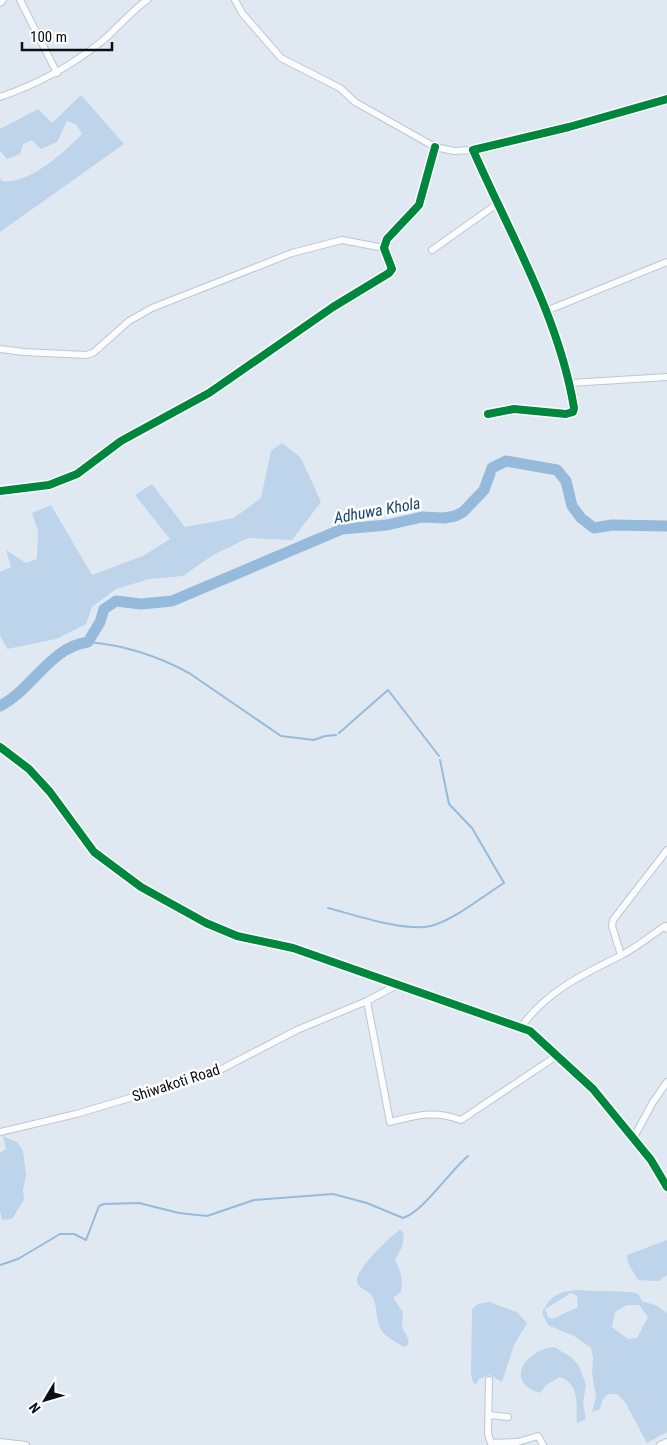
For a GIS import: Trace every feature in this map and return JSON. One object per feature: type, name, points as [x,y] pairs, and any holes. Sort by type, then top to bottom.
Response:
[{"type":"street","points":[[0,4],[3,0]]},
{"type":"street","points":[[20,0],[57,73]]},
{"type":"street","points":[[0,97],[33,86],[57,73],[102,41],[147,0]]},
{"type":"street","points":[[235,0],[242,13],[281,58],[340,88],[355,102],[435,147],[454,151],[473,150],[569,127],[667,99]]},
{"type":"street","points":[[0,490],[49,485],[77,474],[121,440],[209,393],[333,307],[389,273],[392,269],[384,248],[387,239],[419,205],[435,147]]},
{"type":"street","points":[[473,150],[546,311],[570,383],[574,408],[573,412],[566,414],[514,409],[488,414]]},
{"type":"street","points":[[432,250],[496,204]]},
{"type":"street","points":[[0,349],[86,355],[93,353],[129,321],[152,308],[292,253],[342,240],[384,248]]},
{"type":"street","points":[[546,311],[667,262]]},
{"type":"street","points":[[570,383],[667,377]]},
{"type":"street","points":[[0,747],[29,769],[50,792],[94,852],[141,887],[222,931],[293,948],[522,1026],[541,1039],[593,1089],[634,1137],[651,1160],[667,1188]]},
{"type":"street","points":[[621,955],[612,926],[613,920],[667,850]]},
{"type":"street","points":[[522,1026],[540,1003],[558,989],[621,955],[666,927]]},
{"type":"street","name":"Shiwakoti Road","points":[[0,1132],[85,1111],[214,1073],[297,1030],[367,1001],[397,985]]},
{"type":"street","points":[[367,1001],[390,1122],[428,1113],[445,1114],[461,1120],[558,1055]]},
{"type":"street","points":[[634,1137],[653,1102],[667,1082]]},
{"type":"street","points":[[489,1380],[490,1415],[488,1434],[491,1443],[518,1442],[538,1436],[543,1445]]},
{"type":"street","points":[[490,1415],[508,1417]]},
{"type":"street","points":[[0,1442],[26,1445]]},
{"type":"street","points":[[660,1445],[667,1442]]},
{"type":"shaded area","points":[[81,95],[124,144],[0,232],[0,178],[2,181],[12,181],[34,173],[56,158],[82,134],[77,125],[67,121],[57,142],[41,149],[32,140],[23,144],[20,154],[7,159],[0,151],[0,129],[38,109],[52,123]]},
{"type":"shaded area","points":[[282,443],[301,458],[321,502],[292,540],[248,538],[213,555],[183,576],[149,579],[116,589],[92,607],[86,624],[56,639],[7,649],[0,635],[0,572],[11,567],[6,550],[26,563],[37,559],[38,531],[32,513],[51,505],[92,575],[143,556],[170,539],[135,495],[152,484],[185,527],[234,518],[261,498],[271,451]]},
{"type":"shaded area","points":[[3,1136],[18,1143],[23,1151],[26,1175],[23,1190],[24,1200],[12,1219],[2,1220],[0,1211],[0,1153],[6,1149]]},
{"type":"shaded area","points":[[400,1230],[404,1233],[402,1247],[395,1260],[401,1275],[402,1287],[401,1292],[393,1298],[403,1312],[402,1327],[409,1341],[407,1346],[403,1347],[381,1330],[374,1300],[357,1282],[363,1267]]},
{"type":"shaded area","points":[[667,1240],[667,1275],[659,1281],[638,1280],[628,1263],[627,1255]]},
{"type":"shaded area","points":[[572,1291],[635,1293],[638,1294],[642,1301],[655,1305],[667,1313],[667,1432],[647,1443],[625,1402],[617,1394],[608,1394],[603,1399],[600,1409],[592,1412],[596,1397],[592,1373],[593,1358],[591,1348],[574,1336],[548,1325],[542,1313],[548,1302],[556,1295]],"holes":[[[571,1293],[577,1296],[578,1307],[552,1319],[548,1317],[545,1309]],[[627,1305],[639,1305],[648,1317],[637,1338],[628,1339],[612,1327],[615,1312]]]},
{"type":"shaded area","points":[[489,1302],[517,1312],[527,1323],[514,1345],[502,1382],[489,1375],[479,1379],[476,1384],[473,1383],[471,1373],[472,1309],[478,1304]]},
{"type":"shaded area","points":[[554,1347],[571,1357],[579,1366],[586,1385],[583,1403],[586,1419],[577,1423],[576,1396],[571,1384],[566,1380],[560,1377],[546,1385],[540,1393],[529,1388],[523,1382],[521,1374],[528,1360],[544,1349]]},
{"type":"waterway","name":"Adhuwa Khola","points":[[0,706],[22,690],[52,660],[63,652],[88,642],[100,622],[104,609],[116,601],[141,604],[172,601],[342,529],[387,525],[422,517],[444,518],[455,516],[463,512],[484,490],[492,468],[506,461],[557,470],[566,481],[572,506],[581,518],[594,528],[612,525],[667,526]]},
{"type":"waterway","points":[[88,642],[127,649],[177,667],[189,673],[281,736],[314,740],[336,735]]},
{"type":"waterway","points":[[339,733],[388,690],[439,756]]},
{"type":"waterway","points":[[328,908],[394,925],[407,927],[431,926],[449,919],[504,883],[472,828],[449,804],[440,760]]},
{"type":"waterway","points":[[0,1265],[18,1259],[60,1234],[74,1234],[86,1240],[99,1206],[104,1204],[139,1203],[179,1213],[207,1216],[254,1200],[333,1194],[367,1203],[403,1218],[419,1208],[468,1156]]},
{"type":"cycle path","points":[[488,414],[514,409],[566,414],[573,412],[574,408],[567,374],[545,309],[532,276],[473,150],[569,127],[667,99]]},
{"type":"cycle path","points":[[0,491],[49,485],[77,474],[121,441],[209,393],[333,307],[389,273],[392,269],[384,248],[387,239],[419,205],[435,147]]},
{"type":"cycle path","points":[[0,747],[29,769],[50,792],[94,852],[141,887],[206,923],[237,936],[293,948],[530,1031],[593,1089],[651,1160],[667,1187]]}]
